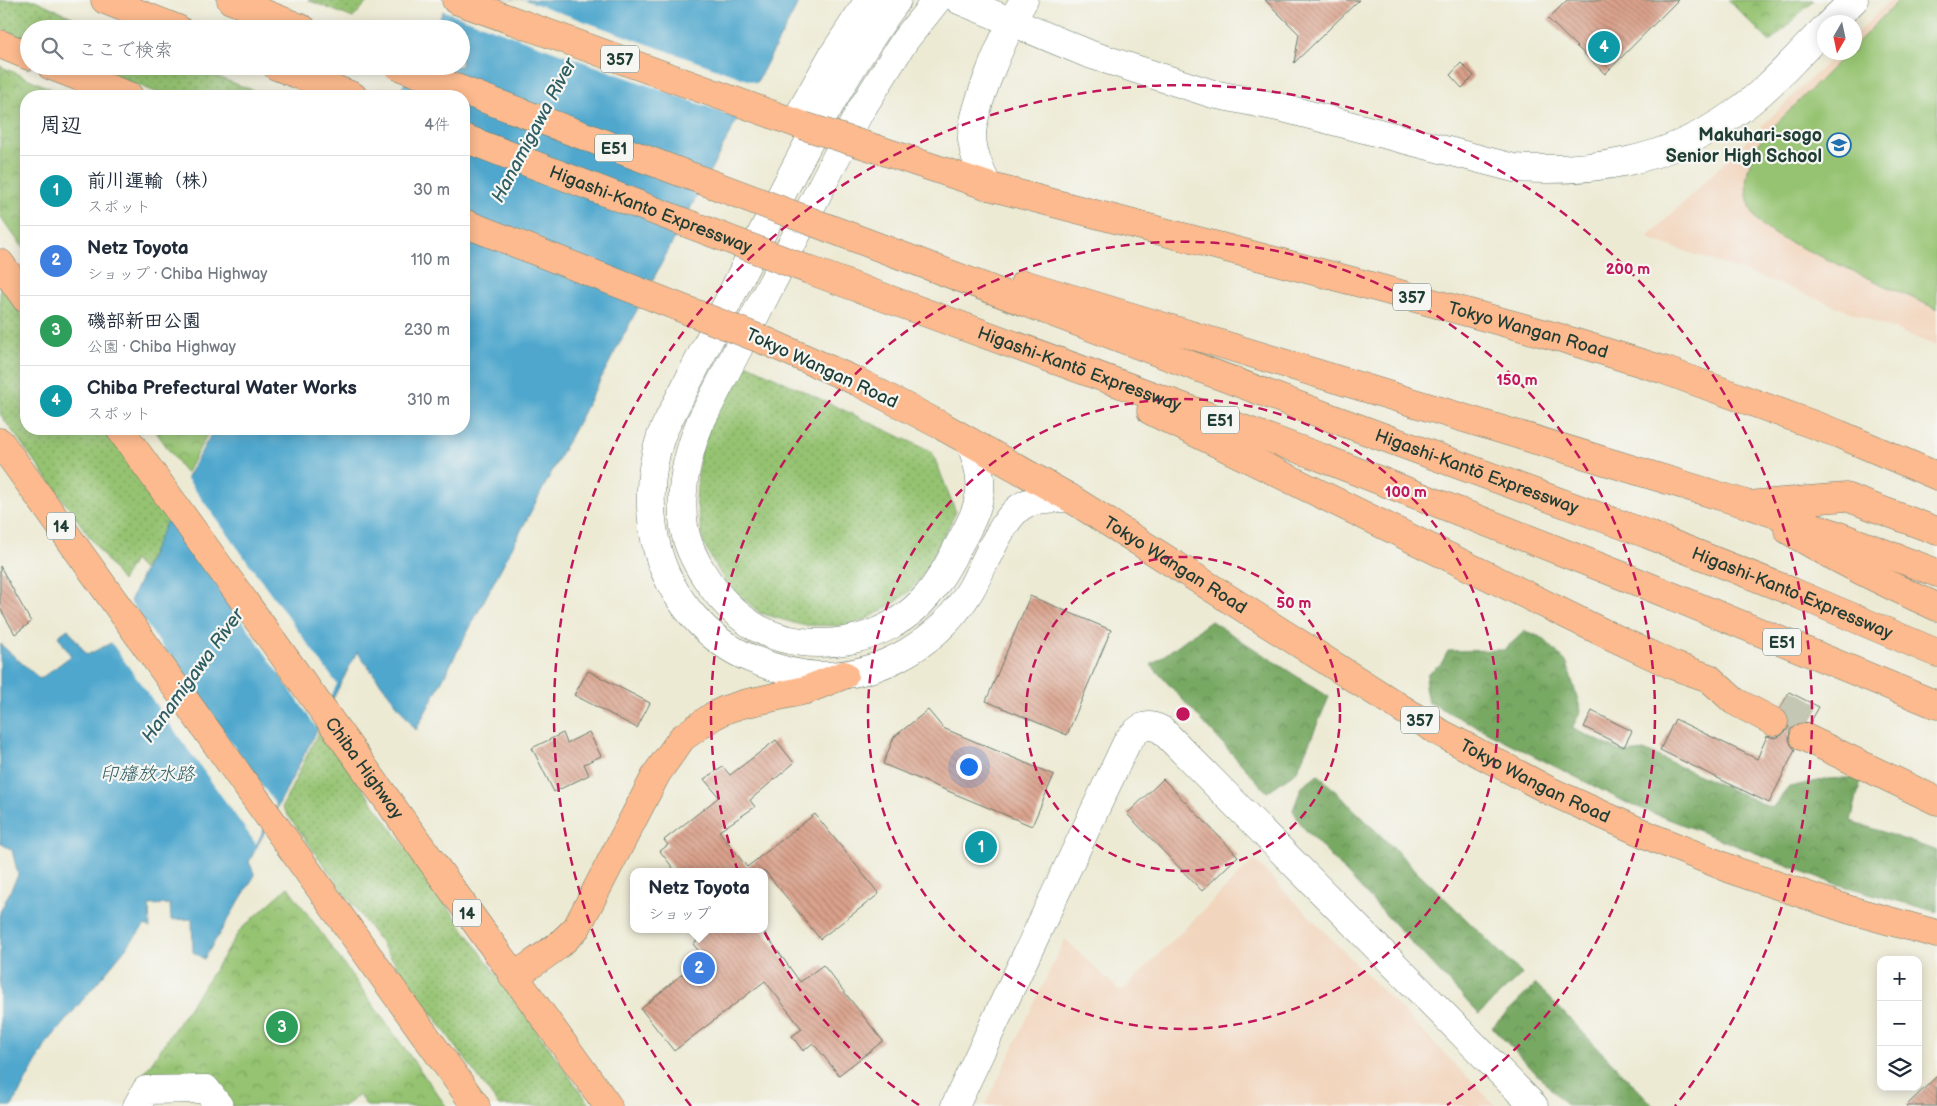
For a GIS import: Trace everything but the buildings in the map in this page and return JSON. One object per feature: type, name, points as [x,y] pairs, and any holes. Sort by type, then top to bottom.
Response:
[{"type":"highway","points":[[105,0],[155,20]]},
{"type":"highway","points":[[231,0],[281,20]]},
{"type":"highway","name":"Tokyo Wangan Road","points":[[456,0],[794,122],[988,186],[1360,283],[1562,338],[1664,370],[1830,430],[1937,476]]},
{"type":"highway","points":[[0,44],[20,52]]},
{"type":"highway","points":[[74,75],[113,90]]},
{"type":"highway","points":[[299,75],[338,90]]},
{"type":"highway","name":"Higashi-Kantō Expressway","points":[[422,75],[462,90]]},
{"type":"highway","name":"Higashi-Kantō Expressway","points":[[470,93],[1334,419],[1647,534],[1937,652]]},
{"type":"highway","name":"Higashi-Kanto Expressway","points":[[470,140],[809,270]]},
{"type":"highway","name":"Tokyo Wangan Road","points":[[470,225],[768,342],[858,382],[1070,498],[1437,731],[1550,791],[1656,839],[1738,872],[1850,910],[1937,934]]},
{"type":"highway","points":[[899,254],[948,260],[1746,504],[1829,532],[1937,573]]},
{"type":"highway","points":[[0,263],[20,291]]},
{"type":"highway","name":"Higashi-Kantō Expressway","points":[[809,270],[1086,371]]},
{"type":"highway","points":[[1086,371],[1113,392],[1296,484],[1600,631],[1672,664],[1709,678],[1734,700],[1778,714]]},
{"type":"highway","name":"E51","points":[[1086,371],[1320,458],[1628,578],[1937,706]]},
{"type":"highway","name":"Chiba Highway","points":[[124,435],[513,977],[608,1106]]},
{"type":"highway","name":"14","points":[[0,442],[476,1106]]},
{"type":"highway","points":[[1746,504],[1846,497],[1937,531]]},
{"type":"highway","points":[[1746,504],[1837,516],[1937,554]]},
{"type":"highway","points":[[1746,504],[1819,550],[1879,581],[1937,607]]},
{"type":"highway","points":[[1829,532],[1886,565],[1937,586]]},
{"type":"highway","points":[[513,977],[554,949],[577,927],[657,774],[682,738],[713,716],[728,709],[806,690],[844,674]]},
{"type":"highway","points":[[1807,729],[1934,800]]},
{"type":"street","points":[[794,122],[831,58],[869,0]]},
{"type":"street","points":[[897,0],[882,20],[837,94],[790,179],[661,436],[652,474],[651,488],[652,516],[659,553],[675,590],[686,608],[716,638],[738,652],[780,669],[820,676],[844,674],[892,661],[941,629],[963,603],[1004,528],[1019,508],[1042,499],[1070,498]]},
{"type":"street","points":[[937,0],[905,40],[859,113],[700,423],[687,468],[683,505],[684,528],[697,566],[711,586],[730,607],[752,624],[770,633],[799,641],[826,643],[844,641],[878,631],[898,620],[926,597],[947,567],[972,518],[980,490],[980,476],[970,442]]},
{"type":"street","points":[[960,0],[1014,7],[1283,108],[1514,168],[1580,169],[1614,165],[1646,157],[1674,147],[1732,116],[1759,94],[1817,36]]},
{"type":"street","points":[[1838,15],[1854,0]]},
{"type":"street","points":[[988,186],[977,166],[972,138],[977,109],[1014,7]]},
{"type":"street","points":[[955,1106],[1127,742],[1134,732],[1144,726],[1153,725],[1162,730],[1534,1106]]},
{"type":"street","points":[[137,1106],[146,1090],[206,1089],[219,1106]]},
{"type":"shaded area","name":"Makuhari-sogo Senior High School","points":[[1890,0],[1937,0],[1937,346],[1774,282],[1647,238],[1830,60],[1862,60],[1862,28]]},
{"type":"shaded area","points":[[1254,860],[1496,1106],[985,1106],[1065,939],[1121,992]]},
{"type":"green space","points":[[0,0],[35,0],[78,20],[20,20],[20,37],[0,28]]},
{"type":"green space","points":[[308,0],[369,0],[353,18]]},
{"type":"green space","points":[[1728,0],[1814,0],[1770,42]]},
{"type":"green space","name":"Makuhari-sogo Senior High School","points":[[1899,0],[1937,0],[1937,309],[1780,238],[1758,221],[1748,200],[1746,189],[1749,167],[1764,136],[1840,60],[1862,60],[1862,38]]},
{"type":"green space","points":[[0,66],[54,90],[20,90],[20,244],[0,216]]},
{"type":"green space","points":[[112,75],[213,75],[252,90],[151,90]]},
{"type":"green space","points":[[0,285],[20,313],[20,435],[109,435],[171,519],[143,570],[134,560],[122,581],[0,414]]},
{"type":"green space","points":[[738,360],[932,452],[956,512],[924,574],[910,591],[896,602],[867,619],[844,626],[801,625],[760,613],[726,584],[704,545],[696,500],[700,451]]},
{"type":"green space","points":[[158,435],[207,435],[186,474]]},
{"type":"green space","points":[[1211,621],[1329,697],[1297,771],[1267,792],[1151,665]]},
{"type":"green space","points":[[1525,631],[1543,638],[1567,663],[1581,711],[1572,728],[1624,753],[1646,751],[1772,808],[1789,787],[1828,779],[1862,777],[1851,821],[1937,851],[1937,912],[1833,883],[1627,803],[1428,702],[1425,687],[1428,673],[1441,664],[1448,651],[1504,650]]},
{"type":"green space","points":[[320,729],[591,1106],[499,1106],[282,807]]},
{"type":"green space","points":[[1318,774],[1522,974],[1479,1014],[1301,825],[1293,810],[1302,786]]},
{"type":"green space","points":[[288,887],[446,1106],[367,1106],[359,1095],[344,1106],[231,1106],[139,1081],[240,930]]},
{"type":"green space","points":[[1536,984],[1654,1106],[1567,1106],[1492,1027]]},
{"type":"water","name":"印旛放水路","points":[[449,0],[800,0],[416,730],[357,652],[249,862],[255,875],[204,959],[193,952],[192,919],[171,920],[170,904],[149,905],[150,928],[145,925],[47,1043],[12,1106],[0,1106],[0,912],[18,875],[12,850],[0,843],[0,644],[40,679],[71,656],[58,636],[68,629],[87,655],[111,643],[185,481],[211,435],[470,435],[470,90],[401,90],[409,75],[470,75],[470,20],[439,20]]},
{"type":"pier","points":[[446,0],[525,0],[759,84],[741,119],[441,10]]},
{"type":"pier","points":[[185,476],[337,684],[316,727],[168,513]]},
{"type":"pier","points":[[128,599],[276,805],[256,844],[110,641]]},
{"type":"tunnel","points":[[1782,706],[1811,722]]},
{"type":"place","name":"Chiba Prefectural Water Works","points":[[1604,47]]},
{"type":"place","name":"Makuhari-sogo Senior High School","points":[[1839,145]]},
{"type":"place","name":"前川運輸（株）","points":[[981,847]]},
{"type":"place","name":"Netz Toyota","points":[[699,968]]},
{"type":"place","name":"磯部新田公園","points":[[282,1027]]},
{"type":"water label","name":"Hanamigawa River","points":[[533,130]]},
{"type":"water label","name":"Hanamigawa River","points":[[192,675]]}]
